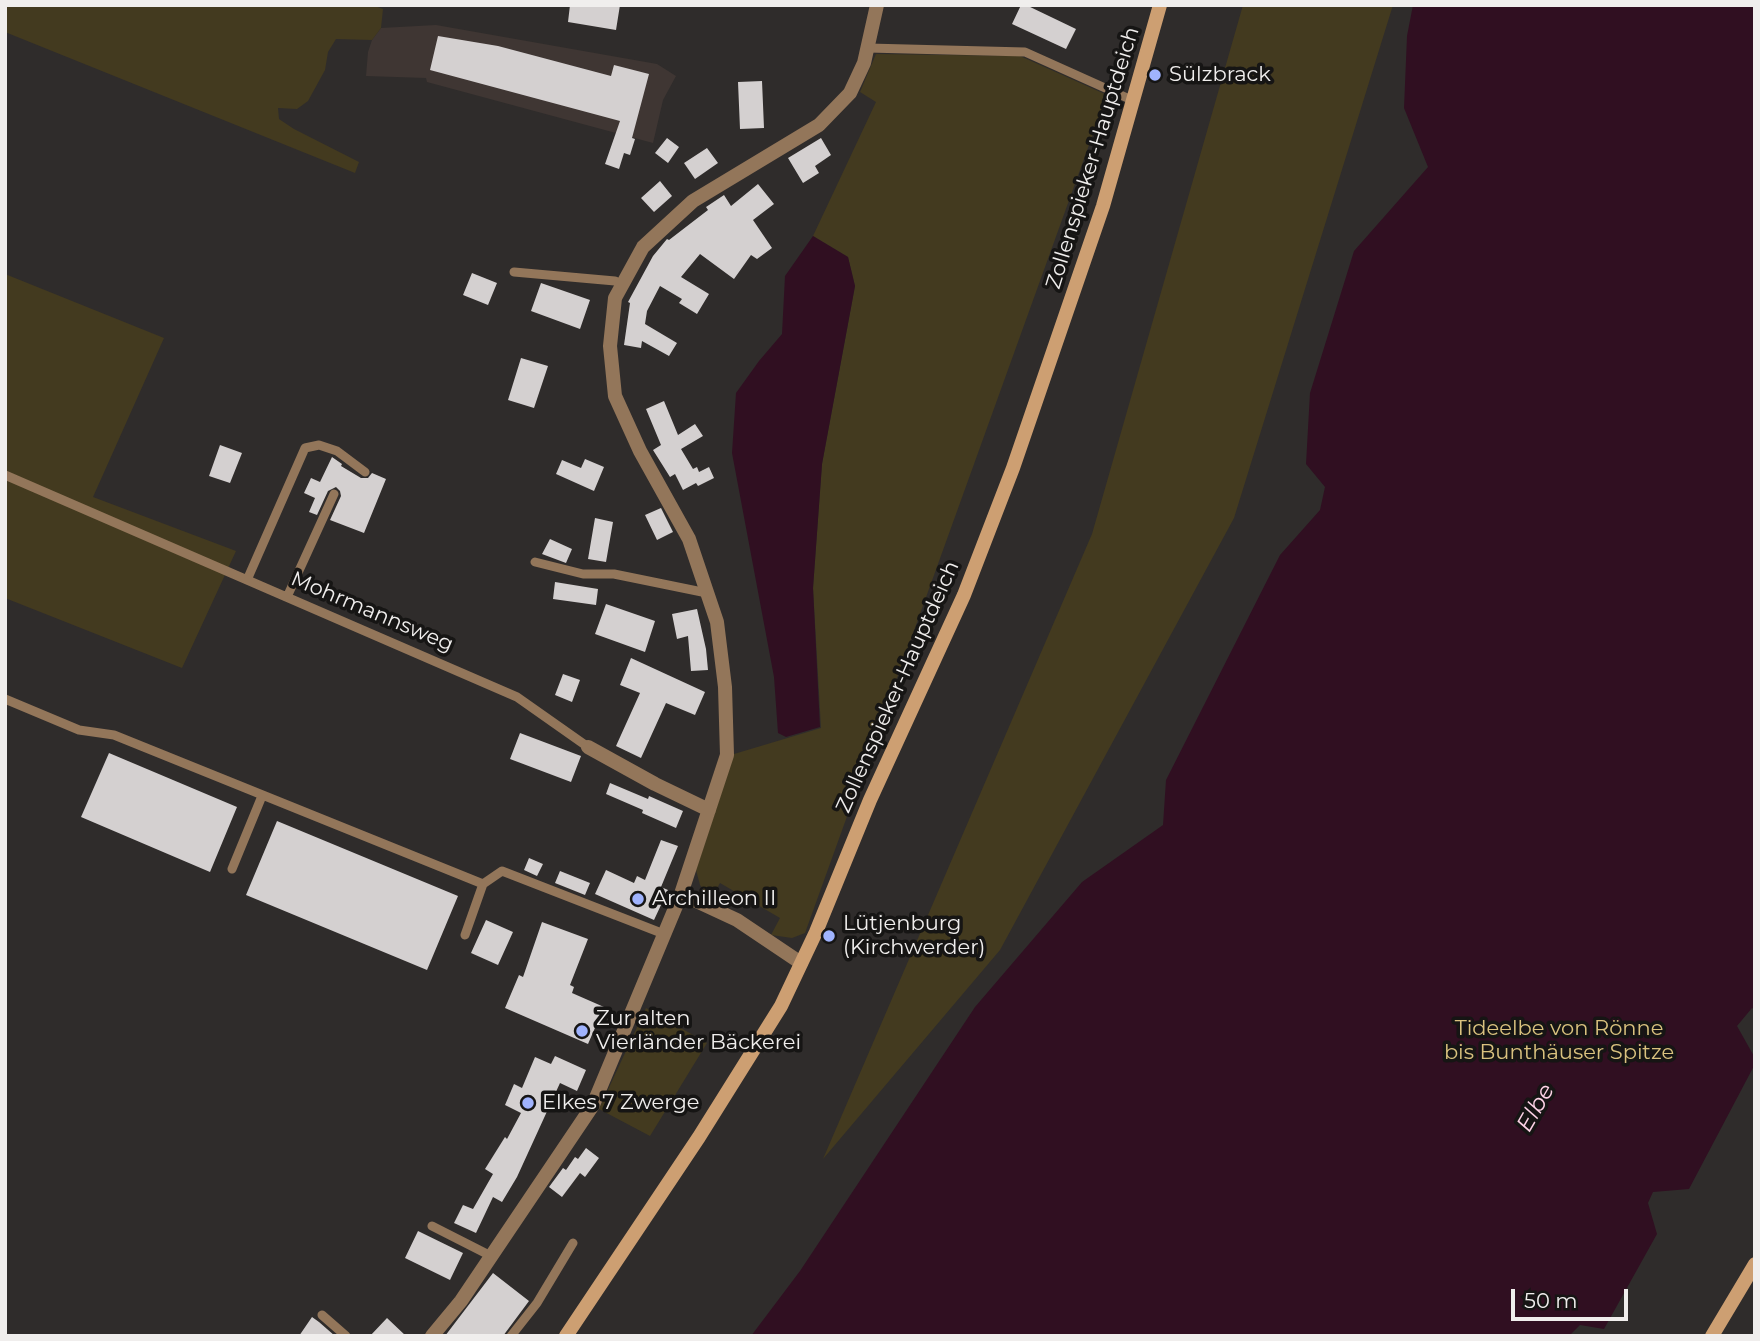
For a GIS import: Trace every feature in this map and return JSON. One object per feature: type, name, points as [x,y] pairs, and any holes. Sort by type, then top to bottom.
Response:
[{"type":"street","points":[[432,1336],[461,1301],[593,1105],[681,894],[727,754],[725,687],[716,622],[707,593],[689,539],[640,451],[615,396],[610,346],[615,298],[643,247],[693,201],[819,125],[850,93],[858,79],[868,48],[877,5]]},
{"type":"street","name":"Zollenspieker-Hauptdeich","points":[[566,1336],[699,1137],[781,1006],[802,964],[870,800],[964,595],[1009,481],[1099,219],[1160,5]]},
{"type":"street","name":"Mohrmannsweg","points":[[588,747],[709,810]]},
{"type":"street","points":[[681,894],[737,920],[802,964]]},
{"type":"street","points":[[1712,1336],[1755,1264]]},
{"type":"lane","points":[[868,48],[1025,52],[1134,101]]},
{"type":"lane","points":[[514,272],[615,281],[622,285]]},
{"type":"lane","points":[[247,580],[305,448],[318,445],[337,450],[365,472]]},
{"type":"lane","name":"Mohrmannsweg","points":[[5,475],[517,698],[588,747]]},
{"type":"lane","points":[[287,597],[334,494]]},
{"type":"lane","points":[[535,562],[583,574],[614,574],[707,593]]},
{"type":"lane","points":[[5,699],[79,730],[114,735],[483,884]]},
{"type":"lane","points":[[232,869],[262,796]]},
{"type":"lane","points":[[465,936],[483,884],[502,871],[664,934]]},
{"type":"lane","points":[[432,1226],[491,1256]]},
{"type":"lane","points":[[511,1336],[537,1303],[573,1243]]},
{"type":"lane","points":[[1755,1264],[1755,1271]]},
{"type":"lane","points":[[322,1315],[346,1336]]},
{"type":"shaded area","points":[[5,5],[372,5],[383,9],[381,28],[372,40],[336,39],[328,52],[325,70],[308,101],[297,109],[278,108],[279,119],[294,129],[359,162],[355,173],[5,32]]},
{"type":"shaded area","points":[[1243,5],[1393,5],[1234,518],[1000,950],[823,1159],[1092,534]]},
{"type":"shaded area","points":[[436,25],[657,64],[676,76],[663,100],[653,143],[427,82],[426,78],[366,76],[368,52],[372,40],[381,28]]},
{"type":"shaded area","points":[[876,54],[1020,56],[1107,95],[805,933],[792,938],[771,935],[780,918],[720,883],[711,899],[700,885],[696,870],[734,754],[821,728],[813,588],[822,464],[855,286],[848,257],[813,236],[876,102],[860,92]]},
{"type":"shaded area","points":[[5,274],[164,338],[93,497],[236,551],[182,668],[5,598]]},
{"type":"shaded area","points":[[646,1008],[707,1043],[650,1136],[599,1109]]},
{"type":"water","name":"Elbe","points":[[1413,5],[1755,5],[1755,1010],[1752,1008],[1737,1026],[1755,1058],[1755,1064],[1689,1189],[1653,1192],[1648,1203],[1657,1234],[1604,1329],[1580,1325],[1569,1336],[751,1336],[800,1271],[975,1007],[1082,882],[1163,825],[1166,780],[1280,555],[1320,510],[1325,487],[1306,464],[1310,393],[1354,251],[1428,167],[1404,108],[1407,36]]},
{"type":"water","points":[[813,236],[848,257],[855,286],[822,464],[813,588],[820,727],[786,737],[778,733],[774,677],[732,453],[736,393],[782,334],[785,276]]},
{"type":"building","points":[[570,5],[620,5],[616,30],[568,22]]},
{"type":"building","points":[[1021,5],[1076,29],[1066,49],[1012,24]]},
{"type":"building","points":[[438,36],[498,46],[611,76],[614,65],[649,74],[630,155],[624,153],[619,169],[605,164],[620,121],[430,70]]},
{"type":"building","points":[[762,81],[764,128],[740,129],[738,82]]},
{"type":"building","points":[[667,138],[679,147],[668,163],[655,153]]},
{"type":"building","points":[[821,138],[831,155],[815,166],[819,173],[803,183],[788,158]]},
{"type":"building","points":[[707,148],[718,163],[695,179],[684,163]]},
{"type":"building","points":[[660,181],[672,196],[654,212],[641,198]]},
{"type":"building","points":[[758,184],[774,204],[753,220],[772,248],[757,259],[751,255],[734,279],[700,254],[681,277],[709,294],[697,314],[679,303],[682,299],[660,286],[647,311],[645,324],[677,343],[669,356],[642,341],[641,348],[624,345],[628,302],[653,256],[667,239],[724,195],[731,206]]},
{"type":"building","points":[[472,273],[497,283],[488,305],[463,295]]},
{"type":"building","points":[[541,283],[590,300],[580,329],[531,311]]},
{"type":"building","points":[[521,358],[548,366],[534,408],[508,400]]},
{"type":"building","points":[[664,401],[678,435],[695,424],[703,436],[681,449],[693,469],[697,467],[699,472],[709,467],[714,478],[683,490],[675,474],[670,477],[653,450],[661,445],[646,409]]},
{"type":"building","points":[[220,445],[242,453],[230,483],[209,476]]},
{"type":"building","points":[[332,457],[361,478],[368,478],[372,473],[386,479],[364,533],[330,520],[341,496],[336,487],[328,491],[317,515],[309,512],[315,498],[304,493],[311,478],[320,482]]},
{"type":"building","points":[[585,459],[604,467],[594,491],[556,474],[562,460],[581,468]]},
{"type":"building","points":[[661,508],[673,532],[657,540],[645,515]]},
{"type":"building","points":[[595,518],[613,522],[606,562],[588,559]]},
{"type":"building","points":[[550,539],[572,549],[566,563],[542,554]]},
{"type":"building","points":[[555,582],[598,589],[596,605],[553,599]]},
{"type":"building","points":[[606,604],[655,621],[645,652],[595,634]]},
{"type":"building","points":[[697,609],[708,670],[691,671],[688,636],[677,639],[672,614]]},
{"type":"building","points":[[631,658],[705,692],[695,715],[666,703],[641,758],[616,746],[640,693],[620,685]]},
{"type":"building","points":[[563,674],[580,680],[572,702],[555,695]]},
{"type":"building","points":[[520,733],[581,756],[571,782],[510,759]]},
{"type":"building","points":[[109,753],[237,807],[210,872],[81,817]]},
{"type":"building","points":[[610,783],[683,811],[676,828],[606,794]]},
{"type":"building","points":[[277,821],[458,896],[427,970],[246,895]]},
{"type":"building","points":[[661,840],[678,846],[661,887],[668,890],[654,920],[595,894],[606,870],[634,883],[637,876],[645,880]]},
{"type":"building","points":[[529,858],[543,864],[537,876],[524,870]]},
{"type":"building","points":[[560,871],[590,883],[585,895],[555,883]]},
{"type":"building","points":[[486,920],[513,932],[498,965],[471,953]]},
{"type":"building","points":[[542,922],[588,939],[570,985],[574,987],[572,993],[604,1007],[588,1044],[505,1008],[519,975],[523,977]]},
{"type":"building","points":[[555,1056],[586,1070],[577,1091],[560,1083],[517,1177],[502,1202],[493,1197],[476,1233],[454,1223],[463,1205],[473,1209],[493,1174],[485,1169],[505,1137],[507,1139],[521,1113],[505,1105],[514,1084],[522,1088],[535,1057],[551,1064]]},
{"type":"building","points":[[586,1148],[599,1158],[585,1177],[580,1173],[562,1197],[549,1187],[563,1168],[566,1170]]},
{"type":"building","points":[[418,1231],[463,1253],[450,1280],[405,1258]]},
{"type":"building","points":[[493,1273],[529,1301],[503,1336],[445,1336]]},
{"type":"building","points":[[312,1317],[319,1322],[335,1336],[299,1336]]},
{"type":"building","points":[[387,1318],[406,1336],[370,1336]]},
{"type":"place","name":"Sülzbrack","points":[[1155,75]]},
{"type":"place","name":"Archilleon II","points":[[638,899]]},
{"type":"place","name":"Lütjenburg (Kirchwerder)","points":[[829,936]]},
{"type":"place","name":"Zur alten Vierländer Bäckerei","points":[[582,1031]]},
{"type":"place","name":"Elkes 7 Zwerge","points":[[528,1103]]},
{"type":"park label","name":"Tideelbe von Rönne bis Bunthäuser Spitze","points":[[1559,1041]]}]
